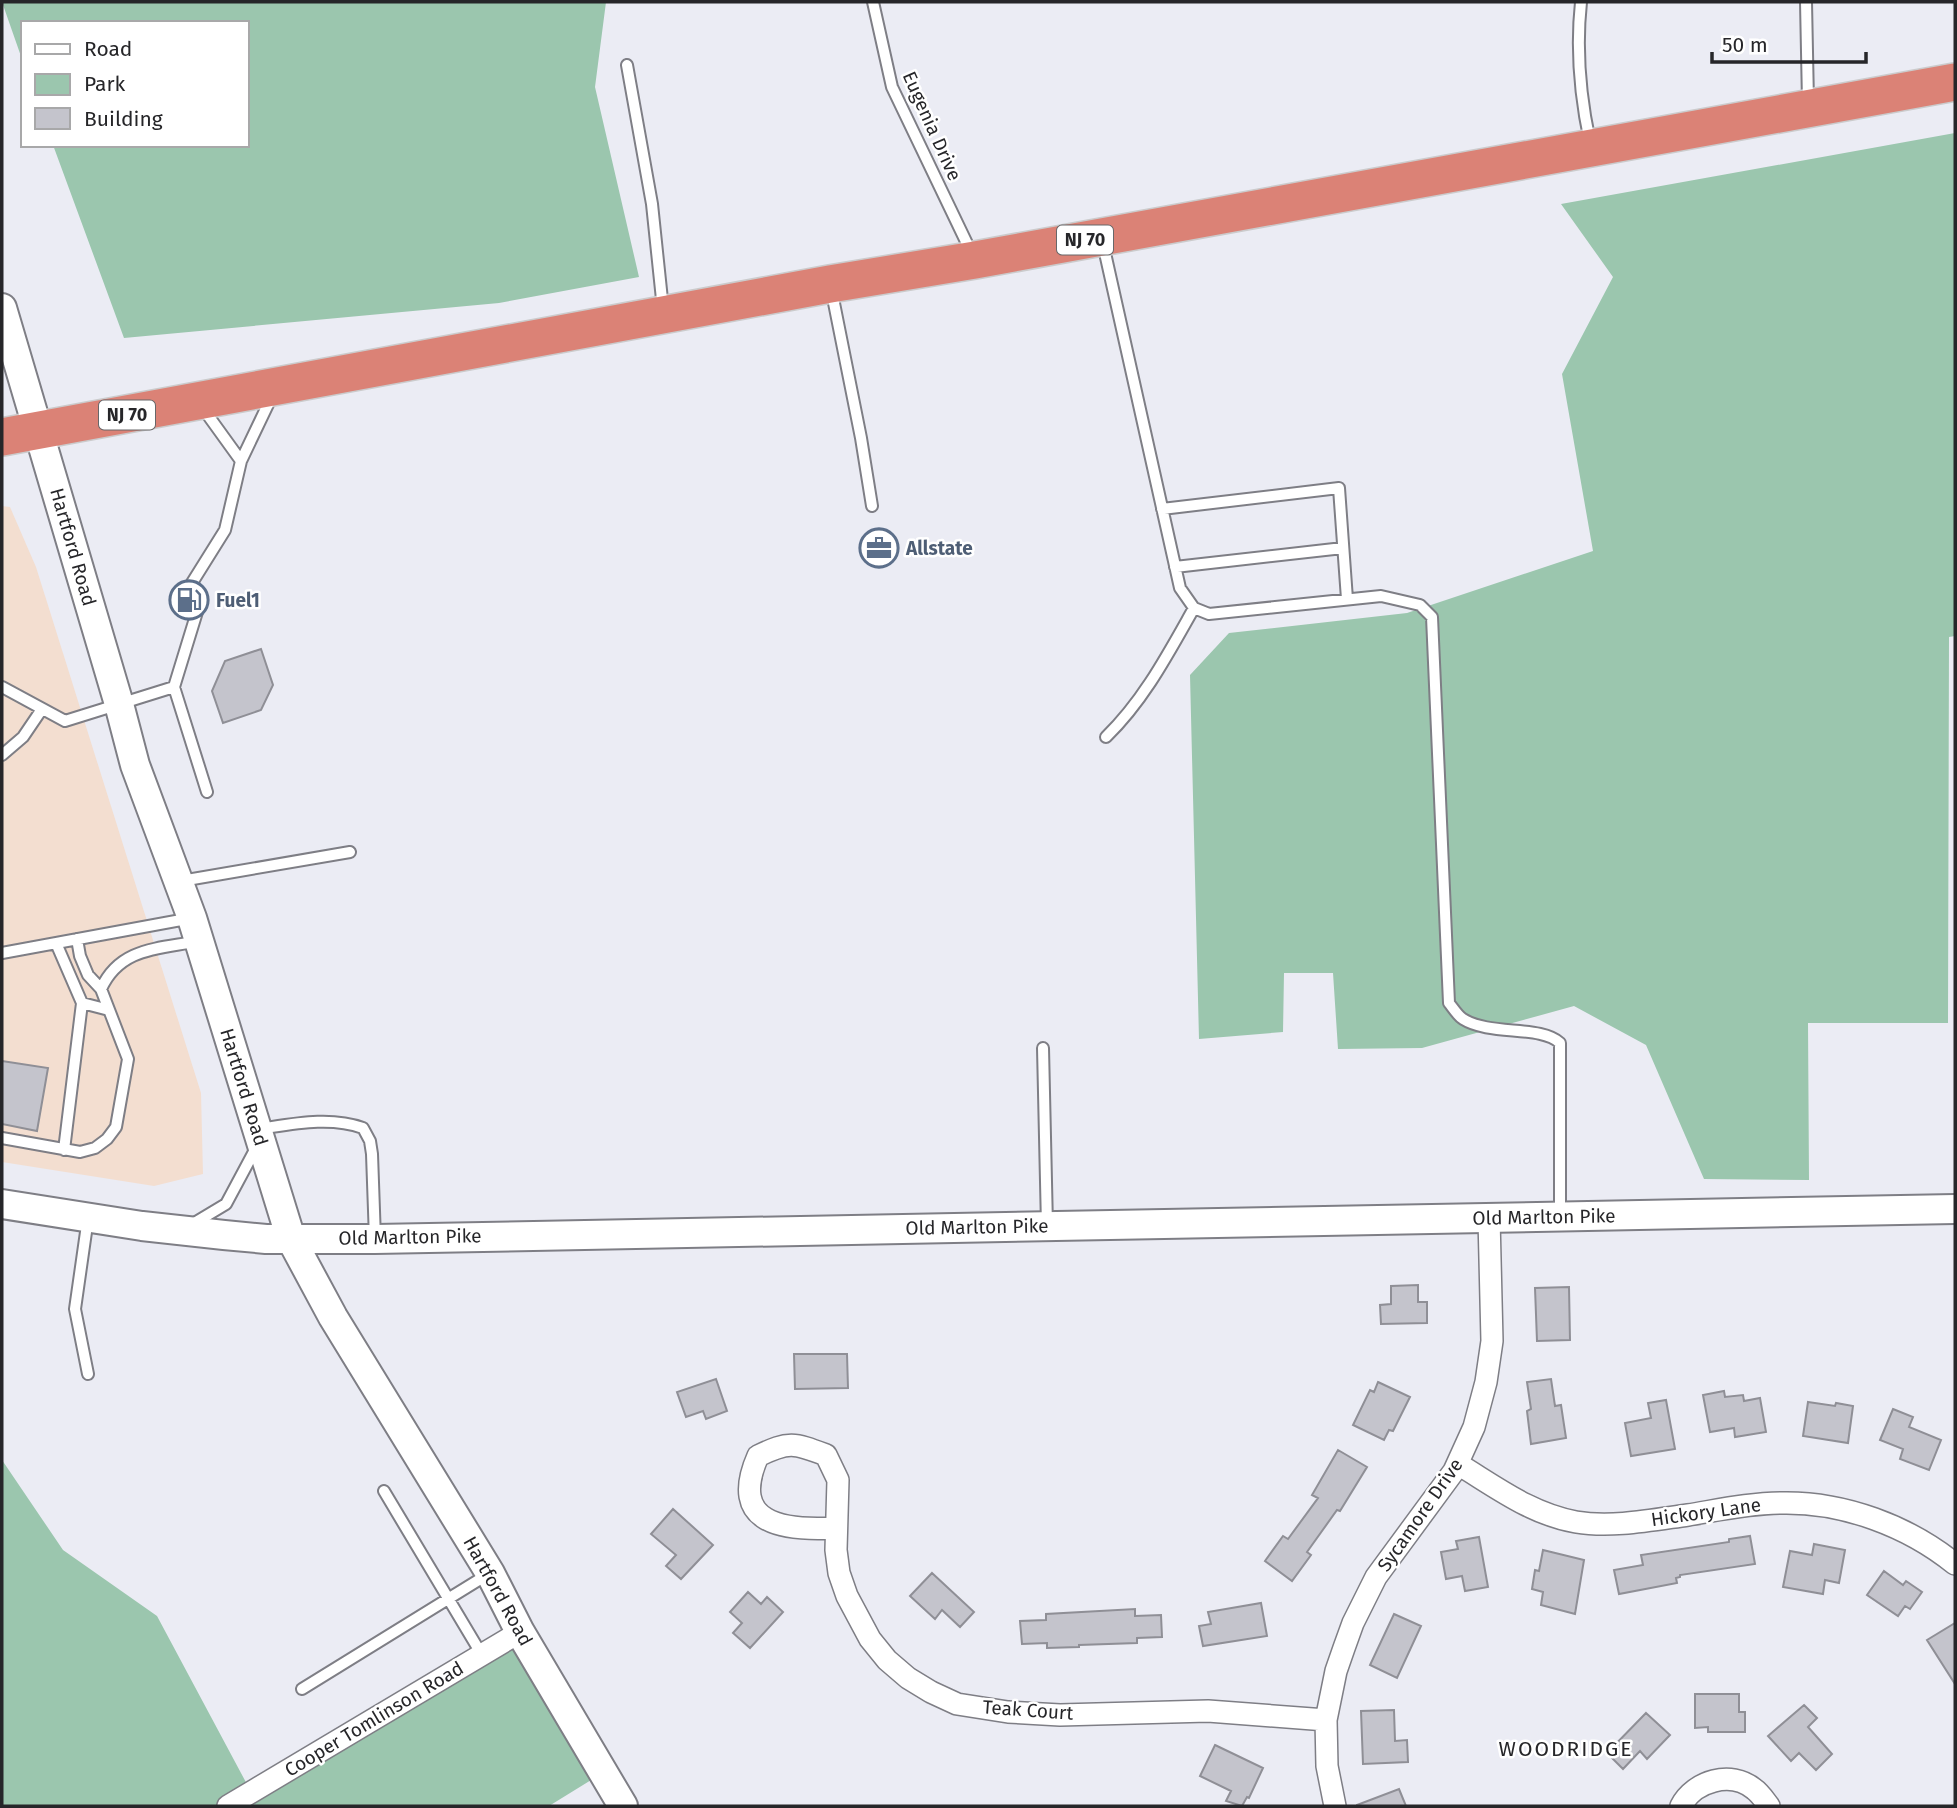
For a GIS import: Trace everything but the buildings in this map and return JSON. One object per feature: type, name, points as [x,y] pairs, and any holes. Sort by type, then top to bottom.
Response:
[{"type":"highway","name":"NJ 70","points":[[2,437],[830,284],[1955,82]]},
{"type":"street","name":"Hartford Road","points":[[2,307],[135,765],[195,930],[291,1239],[333,1317],[490,1573],[520,1632],[623,1806]]},
{"type":"street","name":"Old Marlton Pike","points":[[2,1204],[183,1231],[291,1239],[1955,1209]]},
{"type":"street","name":"Sycamore Drive","points":[[1335,1806],[1327,1766],[1326,1720],[1336,1671],[1344,1648],[1376,1577],[1458,1464],[1474,1427],[1486,1382],[1492,1321],[1489,1218]]},
{"type":"street","name":"Teak Court","points":[[835,1528],[802,1530],[777,1524],[760,1516],[749,1492],[750,1474],[758,1456],[781,1444],[800,1446],[826,1455],[838,1480],[835,1528],[839,1573],[847,1596],[870,1639],[887,1660],[908,1678],[957,1704],[1008,1712],[1060,1715],[1208,1711],[1326,1720]]},
{"type":"street","name":"Hickory Lane","points":[[1458,1464],[1524,1505],[1550,1516],[1610,1524],[1754,1504],[1811,1504],[1839,1509],[1892,1526],[1916,1537],[1955,1564]]},
{"type":"street","name":"Cooper Tomlinson Road","points":[[242,1803],[520,1632]]},
{"type":"street","points":[[1681,1806],[1686,1796],[1706,1782],[1730,1779],[1753,1787],[1769,1806]]},
{"type":"lane","name":"Eugenia Drive","points":[[873,2],[892,86],[975,260]]},
{"type":"lane","points":[[1581,2],[1581,99],[1591,148]]},
{"type":"lane","points":[[1806,2],[1808,108]]},
{"type":"lane","points":[[628,65],[652,204],[664,315]]},
{"type":"lane","points":[[1101,237],[1180,588],[1194,608],[1209,614],[1381,596],[1420,605],[1432,617],[1449,1003],[1462,1019],[1487,1029],[1535,1034],[1554,1038],[1560,1043],[1560,1216]]},
{"type":"lane","points":[[830,284],[872,506]]},
{"type":"lane","points":[[190,586],[225,530],[241,461],[276,387]]},
{"type":"lane","points":[[198,401],[241,461]]},
{"type":"lane","points":[[1162,509],[1339,488],[1347,600]]},
{"type":"lane","points":[[1175,567],[1343,548]]},
{"type":"lane","points":[[1107,737],[1127,717],[1154,678],[1194,608]]},
{"type":"lane","points":[[197,612],[174,687],[207,792]]},
{"type":"lane","points":[[2,688],[65,721],[174,687]]},
{"type":"lane","points":[[2,755],[23,737],[42,709]]},
{"type":"lane","points":[[178,881],[350,852]]},
{"type":"lane","points":[[2,953],[77,939],[195,930]]},
{"type":"lane","points":[[101,989],[107,976],[129,957],[195,930]]},
{"type":"lane","points":[[2,1138],[80,1152],[95,1148],[107,1139],[116,1127],[128,1059],[101,989],[88,975],[80,957],[77,939]]},
{"type":"lane","points":[[56,943],[82,1003],[64,1150]]},
{"type":"lane","points":[[82,1003],[109,1010]]},
{"type":"lane","points":[[1043,1048],[1047,1226]]},
{"type":"lane","points":[[183,1231],[226,1204],[258,1135],[301,1122],[330,1122],[363,1128],[370,1141],[375,1239]]},
{"type":"lane","points":[[88,1218],[75,1309],[88,1374]]},
{"type":"lane","points":[[384,1491],[482,1655]]},
{"type":"lane","points":[[302,1689],[490,1573]]},
{"type":"shaded area","points":[[2,506],[10,507],[36,567],[201,1093],[203,1174],[154,1186],[2,1162]]},
{"type":"green space","points":[[2,2],[606,2],[595,87],[639,277],[499,303],[124,338],[54,147],[248,147],[248,21],[21,21],[21,56]]},
{"type":"green space","points":[[1955,133],[1955,636],[1949,637],[1948,1023],[1808,1023],[1809,1180],[1704,1179],[1646,1045],[1574,1006],[1422,1048],[1338,1049],[1333,973],[1284,973],[1283,1032],[1199,1039],[1190,675],[1229,633],[1407,613],[1593,551],[1562,374],[1613,277],[1561,204]]},
{"type":"green space","points":[[2,1460],[63,1550],[157,1616],[249,1788],[520,1644],[596,1777],[549,1806],[2,1806]]},
{"type":"place","name":"Allstate","points":[[879,548]]},
{"type":"place","name":"Fuel1","points":[[189,600]]},
{"type":"district","name":"WOODRIDGE","points":[[1566,1749]]}]
